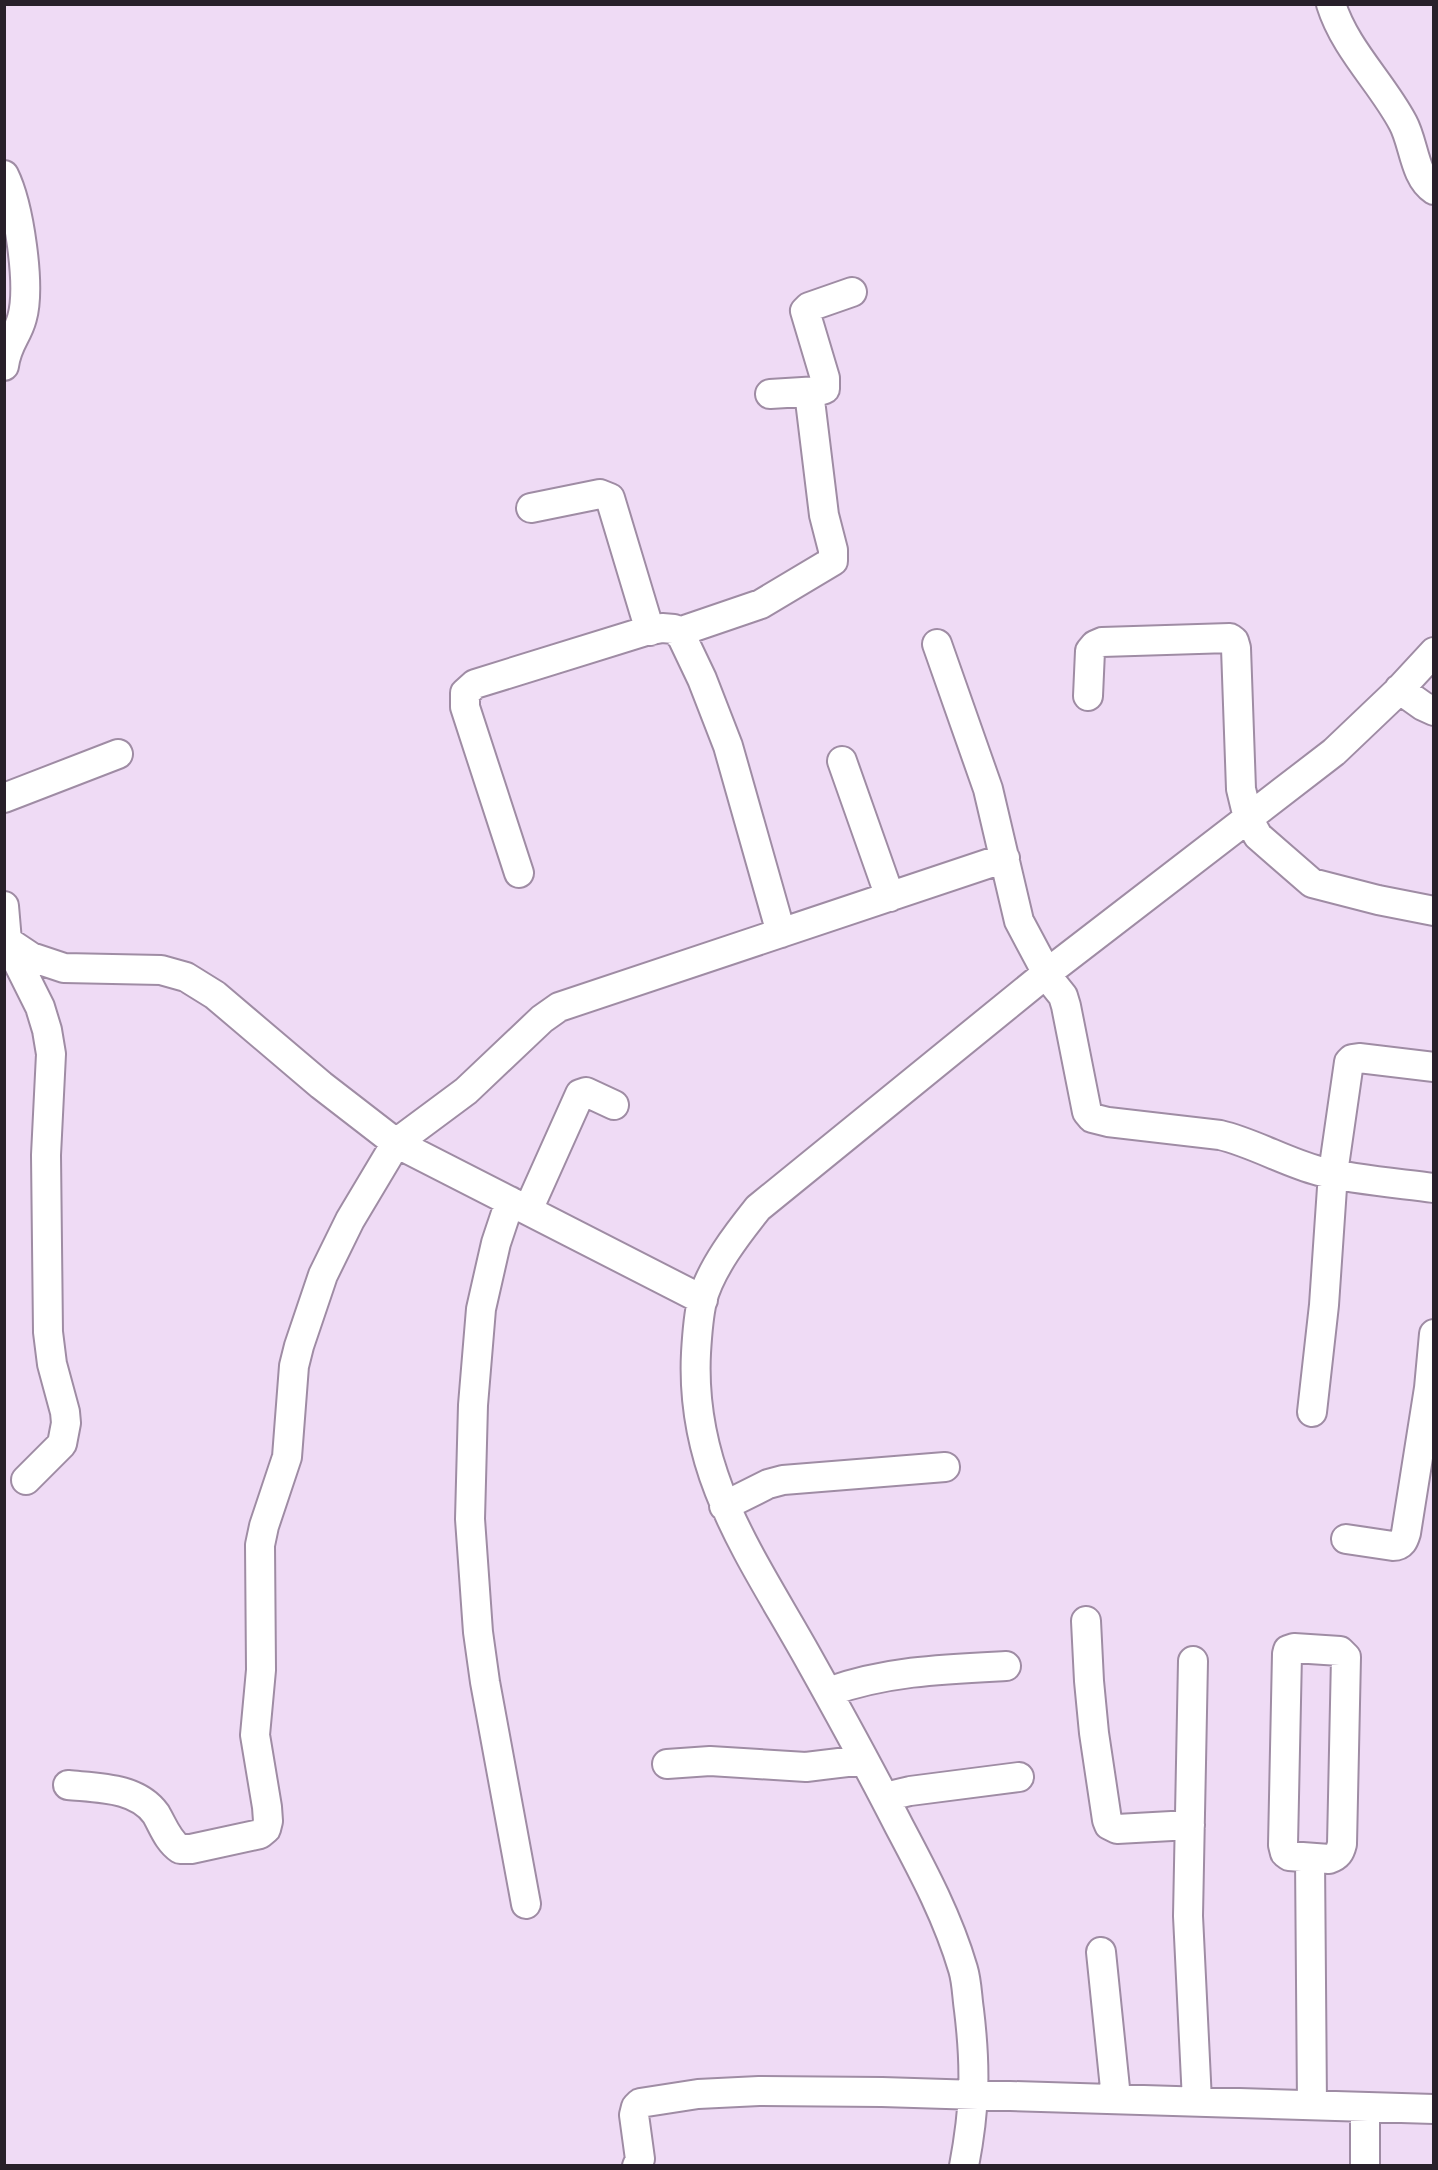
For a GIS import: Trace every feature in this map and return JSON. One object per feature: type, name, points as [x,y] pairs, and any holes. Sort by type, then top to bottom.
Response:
[{"type":"street","points":[[1331,4],[1343,32],[1405,126],[1428,183]]},
{"type":"street","points":[[4,175],[14,198],[18,217],[26,296],[22,320],[10,340],[4,366]]},
{"type":"street","points":[[770,394],[823,390],[826,385],[805,311],[809,306],[852,292]]},
{"type":"street","points":[[519,873],[465,707],[465,693],[475,684],[650,631],[668,628],[679,632],[761,604],[833,561],[835,557],[824,515],[809,392]]},
{"type":"street","points":[[531,508],[600,494],[610,498],[650,631]]},
{"type":"street","points":[[679,632],[720,722],[782,933]]},
{"type":"street","points":[[1088,696],[1090,651],[1102,642],[1230,638],[1234,641],[1236,648],[1240,789],[1253,827],[1312,883],[1378,900],[1434,911]]},
{"type":"street","points":[[937,644],[988,789],[1019,921],[1066,1006],[1083,1101],[1092,1118],[1228,1137],[1282,1160],[1333,1173],[1434,1188]]},
{"type":"street","points":[[964,2166],[991,2095],[974,2052],[964,1971],[897,1794],[864,1760],[840,1688],[737,1499],[706,1453],[698,1416],[695,1378],[697,1335],[703,1300],[719,1263],[737,1233],[758,1208],[1253,827],[1334,752],[1417,702],[1434,652]]},
{"type":"street","points":[[4,798],[118,754]]},
{"type":"street","points":[[842,761],[890,897]]},
{"type":"street","points":[[68,1785],[104,1789],[136,1797],[150,1807],[172,1842],[180,1849],[191,1849],[260,1834],[266,1829],[267,1807],[255,1735],[261,1670],[260,1545],[287,1457],[294,1366],[304,1330],[334,1251],[396,1143],[466,1090],[552,1011],[1005,858]]},
{"type":"street","points":[[4,906],[6,940],[40,1007],[51,1054],[46,1155],[48,1332],[52,1364],[66,1423],[62,1444],[26,1480]]},
{"type":"street","points":[[6,940],[31,957],[64,968],[161,970],[186,977],[215,995],[284,1055],[396,1143],[703,1300]]},
{"type":"street","points":[[1312,1412],[1324,1305],[1333,1173],[1349,1062],[1359,1058],[1434,1067]]},
{"type":"street","points":[[526,1904],[478,1632],[471,1519],[473,1405],[480,1320],[496,1243],[580,1094],[586,1092],[614,1104]]},
{"type":"street","points":[[1346,1539],[1393,1546],[1398,1546],[1403,1542],[1429,1388],[1434,1334]]},
{"type":"street","points":[[737,1499],[768,1484],[783,1480],[945,1467]]},
{"type":"street","points":[[1086,1621],[1094,1733],[1107,1820],[1110,1825],[1117,1828],[1190,1825]]},
{"type":"street","points":[[1294,1647],[1340,1651],[1347,1657],[1342,1844],[1340,1852],[1335,1857],[1310,1858],[1289,1856],[1285,1853],[1283,1845],[1287,1654],[1288,1650],[1294,1647]]},
{"type":"street","points":[[1193,1661],[1188,1916],[1197,2101]]},
{"type":"street","points":[[840,1688],[900,1673],[1006,1666]]},
{"type":"street","points":[[667,1764],[710,1761],[807,1767],[864,1760]]},
{"type":"street","points":[[897,1794],[1019,1777]]},
{"type":"street","points":[[1310,1858],[1312,2105]]},
{"type":"street","points":[[1101,1952],[1116,2098]]},
{"type":"street","points":[[637,2166],[640,2154],[634,2111],[640,2103],[698,2094],[759,2091],[991,2095],[1434,2109]]},
{"type":"street","points":[[1365,2107],[1365,2166]]}]
